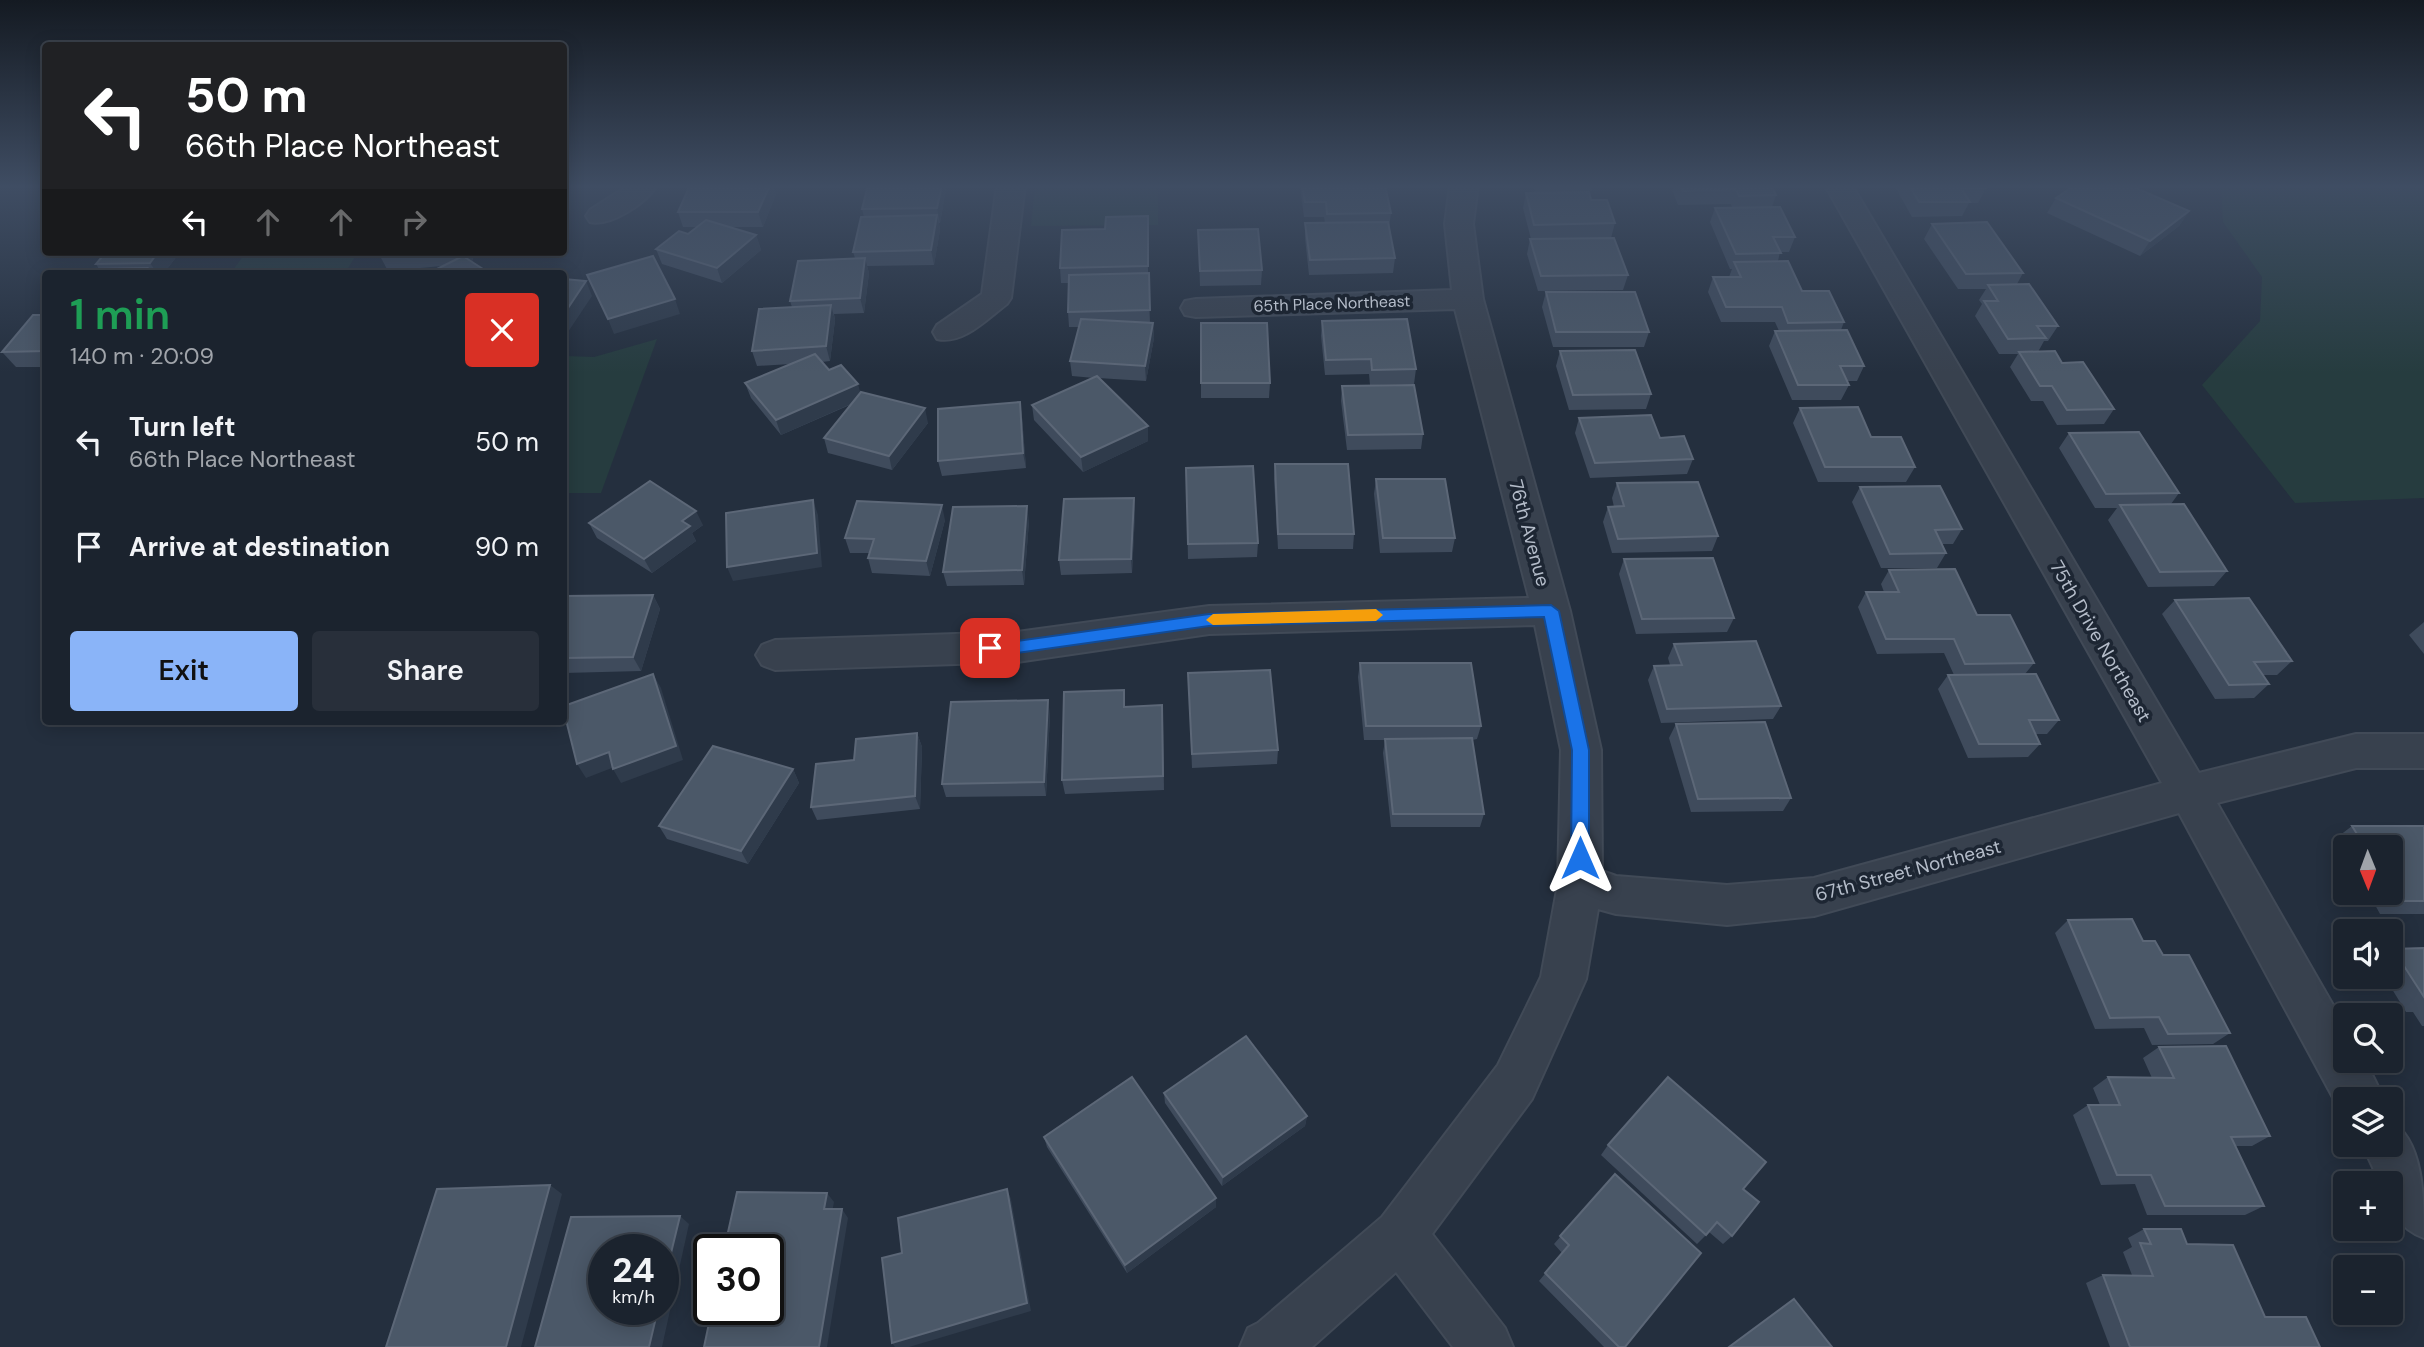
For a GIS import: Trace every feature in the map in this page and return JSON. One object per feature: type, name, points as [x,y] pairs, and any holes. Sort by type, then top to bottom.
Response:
[{"type":"street","points":[[948,332],[996,298],[1003,248]]},
{"type":"street","name":"76th Avenue","points":[[1462,248],[1468,299],[1551,611],[1581,750],[1580,884]]},
{"type":"street","name":"75th Drive Northeast","points":[[1875,248],[2189,793],[2353,1087]]},
{"type":"street","name":"65th Place Northeast","points":[[1196,308],[1468,299]]},
{"type":"street","points":[[775,655],[1017,647],[1209,620],[1551,611]]},
{"type":"street","name":"67th Street Northeast","points":[[1580,884],[1616,895],[1727,905],[1814,897],[2189,793],[2356,751],[2424,751]]},
{"type":"street","points":[[1267,1347],[1277,1342],[1400,1235],[1515,1082],[1563,979],[1580,884]]},
{"type":"street","points":[[2393,1157],[2424,1213]]},
{"type":"street","points":[[1400,1235],[1486,1347]]},
{"type":"green space","points":[[2241,248],[2424,248],[2424,498],[2295,503],[2202,385],[2260,321],[2262,277]]},
{"type":"green space","points":[[243,256],[356,256],[347,270],[233,270]]},
{"type":"green space","points":[[657,339],[601,493],[567,493],[567,356],[594,357]]},
{"type":"building","points":[[657,248],[741,248],[717,268]]},
{"type":"building","points":[[854,248],[931,248],[931,250],[853,252]]},
{"type":"building","points":[[1061,248],[1148,248],[1148,266],[1060,268]]},
{"type":"building","points":[[1199,248],[1260,248],[1262,270],[1200,271]]},
{"type":"building","points":[[1308,248],[1393,248],[1395,258],[1310,260]]},
{"type":"building","points":[[1533,248],[1618,248],[1628,275],[1541,276]]},
{"type":"building","points":[[1733,248],[1778,248],[1781,253],[1736,254]]},
{"type":"building","points":[[1948,248],[2005,248],[2023,273],[1966,274]]},
{"type":"building","points":[[103,256],[155,256],[150,263],[96,264]]},
{"type":"building","points":[[463,256],[484,270],[435,270]]},
{"type":"building","points":[[653,256],[675,299],[608,319],[587,275]]},
{"type":"building","points":[[865,258],[860,298],[790,301],[798,261]]},
{"type":"building","points":[[1788,261],[1802,291],[1829,291],[1844,322],[1788,323],[1782,307],[1726,307],[1713,277],[1741,277],[1734,262]]},
{"type":"building","points":[[147,268],[145,270],[91,269]]},
{"type":"building","points":[[1149,273],[1150,310],[1068,312],[1069,275]]},
{"type":"building","points":[[567,279],[586,281],[567,310]]},
{"type":"building","points":[[2029,284],[2058,326],[2037,326],[2046,338],[2008,339],[1984,301],[1998,301],[1988,285]]},
{"type":"building","points":[[1546,292],[1635,292],[1649,332],[1556,332]]},
{"type":"building","points":[[831,305],[826,346],[752,351],[759,309]]},
{"type":"building","points":[[33,315],[42,315],[42,351],[2,352]]},
{"type":"building","points":[[1081,319],[1153,323],[1145,366],[1070,361]]},
{"type":"building","points":[[1407,319],[1416,369],[1372,370],[1371,359],[1326,360],[1322,321]]},
{"type":"building","points":[[1201,323],[1267,323],[1270,383],[1201,383]]},
{"type":"building","points":[[1847,330],[1864,366],[1840,366],[1849,385],[1798,385],[1775,331]]},
{"type":"building","points":[[1635,350],[1651,394],[1573,395],[1560,351]]},
{"type":"building","points":[[2055,351],[2062,363],[2083,362],[2114,409],[2067,410],[2052,386],[2040,386],[2019,352]]},
{"type":"building","points":[[815,354],[829,370],[841,365],[858,384],[776,420],[745,383]]},
{"type":"building","points":[[1097,376],[1148,426],[1081,457],[1032,405]]},
{"type":"building","points":[[1414,385],[1423,434],[1348,435],[1342,386]]},
{"type":"building","points":[[861,392],[925,408],[889,456],[824,438]]},
{"type":"building","points":[[1020,402],[1023,453],[938,461],[938,409]]},
{"type":"building","points":[[1858,407],[1871,437],[1901,437],[1915,467],[1825,467],[1800,408]]},
{"type":"building","points":[[1651,415],[1660,438],[1684,436],[1693,459],[1595,463],[1579,418]]},
{"type":"building","points":[[2139,432],[2179,493],[2106,494],[2069,433]]},
{"type":"building","points":[[1275,464],[1348,464],[1354,534],[1278,534]]},
{"type":"building","points":[[1253,466],[1258,543],[1188,544],[1186,468]]},
{"type":"building","points":[[1376,479],[1445,479],[1455,538],[1383,538]]},
{"type":"building","points":[[650,481],[696,511],[682,521],[690,526],[644,559],[589,523]]},
{"type":"building","points":[[1698,482],[1718,536],[1618,539],[1608,507],[1624,506],[1617,483]]},
{"type":"building","points":[[1940,486],[1962,529],[1935,530],[1946,553],[1890,554],[1860,487]]},
{"type":"building","points":[[1134,498],[1131,559],[1059,560],[1064,499]]},
{"type":"building","points":[[813,500],[817,553],[727,567],[726,513]]},
{"type":"building","points":[[857,501],[942,505],[926,561],[868,558],[874,539],[845,538]]},
{"type":"building","points":[[2184,504],[2227,571],[2160,572],[2120,505]]},
{"type":"building","points":[[1027,506],[1022,570],[943,572],[953,507]]},
{"type":"building","points":[[1713,558],[1734,618],[1642,619],[1624,559]]},
{"type":"building","points":[[1955,569],[1977,615],[2010,615],[2034,663],[1965,664],[1954,639],[1886,639],[1866,592],[1899,592],[1889,570]]},
{"type":"building","points":[[653,595],[633,657],[567,658],[567,596]]},
{"type":"building","points":[[2249,598],[2292,661],[2254,662],[2269,684],[2229,685],[2175,600]]},
{"type":"building","points":[[1756,641],[1781,706],[1667,709],[1654,666],[1682,665],[1674,644]]},
{"type":"building","points":[[1360,663],[1471,663],[1481,726],[1366,726]]},
{"type":"building","points":[[1270,670],[1278,750],[1192,754],[1188,673]]},
{"type":"building","points":[[653,674],[676,746],[613,769],[609,752],[577,764],[567,724],[567,705]]},
{"type":"building","points":[[2036,674],[2059,720],[2029,720],[2040,744],[1979,744],[1948,675]]},
{"type":"building","points":[[1124,690],[1124,707],[1162,705],[1163,776],[1062,780],[1064,692]]},
{"type":"building","points":[[1048,700],[1044,782],[942,784],[951,702]]},
{"type":"building","points":[[1765,722],[1791,798],[1698,799],[1676,724]]},
{"type":"building","points":[[917,733],[915,796],[811,807],[816,764],[854,760],[856,739]]},
{"type":"building","points":[[1472,738],[1484,814],[1393,814],[1385,739]]},
{"type":"building","points":[[713,746],[793,769],[741,851],[659,826]]},
{"type":"building","points":[[2352,826],[2424,826],[2424,901],[2403,901],[2403,835],[2358,835]]},
{"type":"building","points":[[2132,919],[2143,941],[2155,941],[2163,955],[2189,955],[2230,1033],[2168,1034],[2159,1017],[2110,1018],[2068,920]]},
{"type":"building","points":[[2424,948],[2424,997],[2403,964],[2403,949]]},
{"type":"building","points":[[1246,1036],[1307,1116],[1223,1177],[1164,1093]]},
{"type":"building","points":[[2226,1046],[2270,1136],[2231,1137],[2264,1206],[2165,1206],[2151,1175],[2117,1175],[2088,1105],[2120,1105],[2108,1077],[2174,1078],[2159,1047]]},
{"type":"building","points":[[1132,1077],[1216,1198],[1125,1265],[1044,1137]]},
{"type":"building","points":[[1668,1077],[1766,1162],[1743,1189],[1759,1202],[1732,1236],[1717,1222],[1706,1235],[1608,1145]]},
{"type":"building","points":[[1615,1174],[1701,1253],[1625,1347],[1619,1347],[1545,1273],[1569,1245],[1560,1236]]},
{"type":"building","points":[[550,1185],[506,1347],[386,1347],[437,1189]]},
{"type":"building","points":[[1007,1189],[1027,1303],[892,1343],[882,1258],[902,1253],[898,1218]]},
{"type":"building","points":[[737,1192],[827,1193],[824,1209],[842,1209],[819,1347],[704,1347],[709,1325],[784,1325],[784,1234],[728,1234]]},
{"type":"building","points":[[680,1216],[676,1234],[588,1234],[588,1325],[654,1325],[649,1347],[535,1347],[571,1217]]},
{"type":"building","points":[[2144,1229],[2181,1229],[2187,1244],[2233,1245],[2265,1317],[2306,1317],[2320,1347],[2130,1347],[2103,1275],[2153,1276],[2140,1243],[2151,1244]]},
{"type":"building","points":[[1794,1299],[1832,1347],[1729,1347]]},
{"type":"slow traffic","points":[[1213,620],[1376,615]]},
{"type":"route","points":[[990,648],[1017,647],[1209,620],[1551,611],[1581,750],[1580,858]]}]
